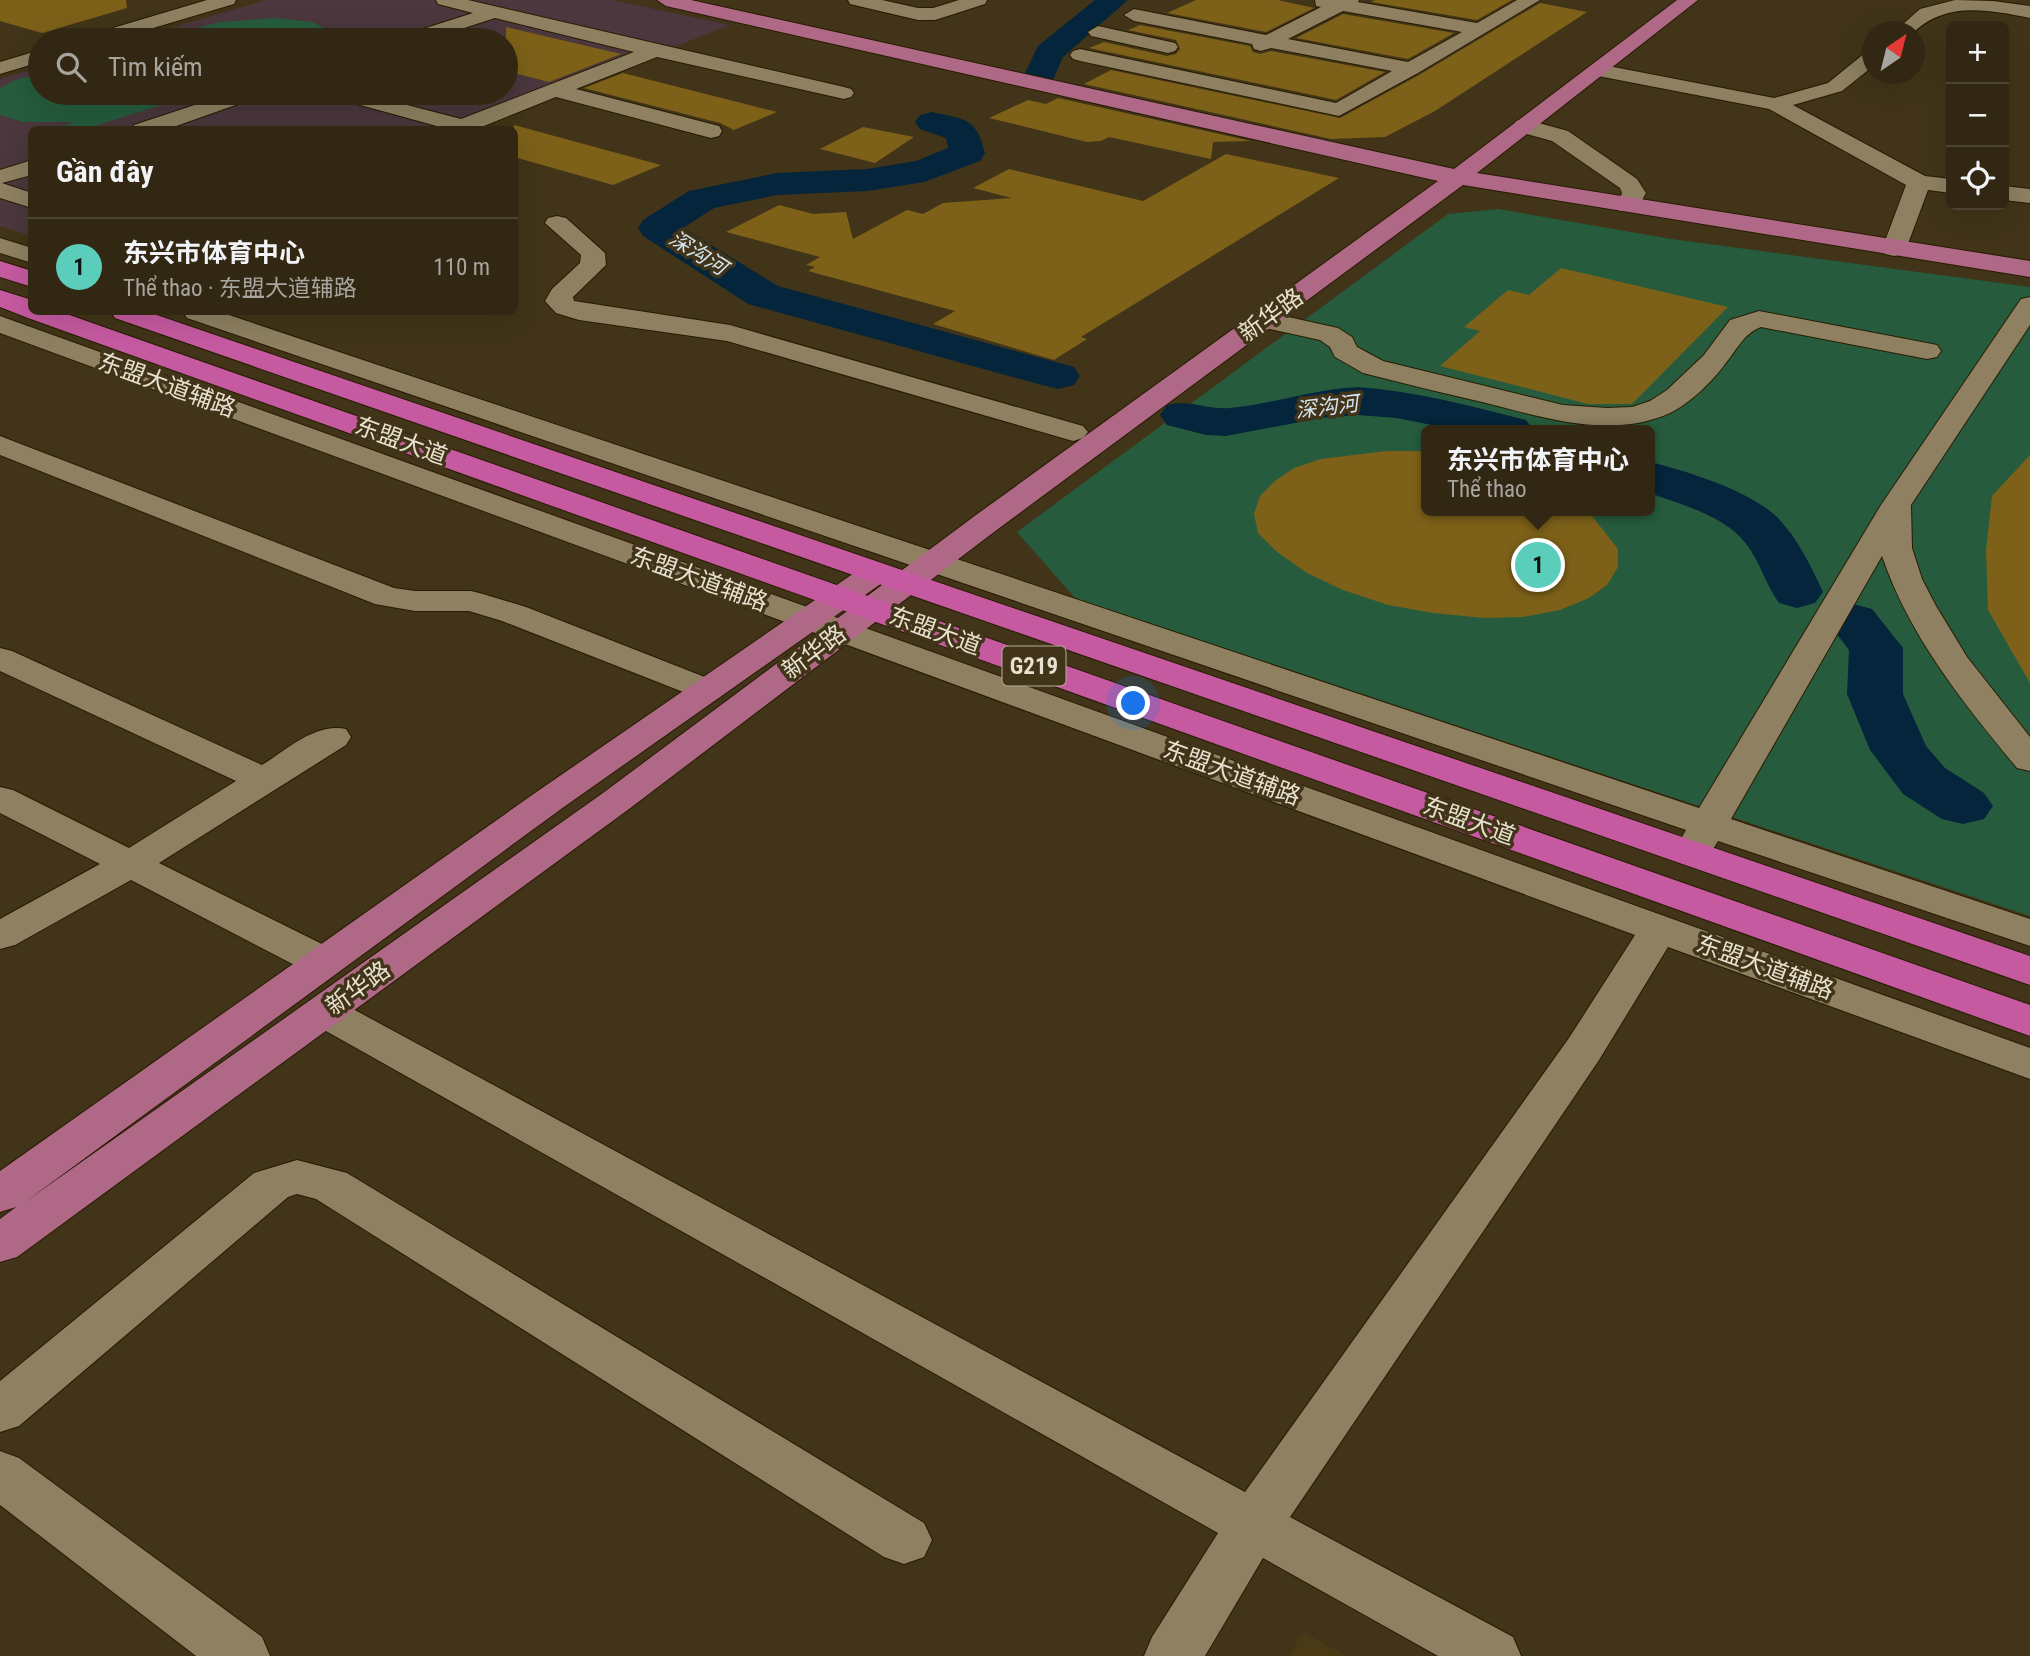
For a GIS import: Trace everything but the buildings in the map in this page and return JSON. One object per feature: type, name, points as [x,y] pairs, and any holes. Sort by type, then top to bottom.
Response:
[{"type":"highway","points":[[0,268],[28,278]]},
{"type":"highway","points":[[0,298],[28,308]]},
{"type":"highway","name":"东盟大道","points":[[45,315],[851,612],[2030,1021]]},
{"type":"highway","name":"东盟大道","points":[[133,315],[906,567],[1691,854],[2030,971]]},
{"type":"main road","name":"新华路","points":[[906,567],[1265,320],[1666,0]]},
{"type":"main road","name":"新华路","points":[[0,1244],[616,802],[1073,432],[1446,175],[1524,126],[1689,0]]},
{"type":"main road","points":[[681,1],[1446,175],[2030,269]]},
{"type":"main road","name":"新华路","points":[[0,1195],[323,962],[809,619]]},
{"type":"street","points":[[133,28],[227,0]]},
{"type":"street","points":[[445,0],[844,93]]},
{"type":"street","points":[[856,0],[918,14],[935,14],[978,0]]},
{"type":"street","points":[[1314,0],[1345,2],[1479,29]]},
{"type":"street","points":[[1080,55],[1339,110],[1531,0]]},
{"type":"street","points":[[1240,55],[1345,2]]},
{"type":"street","points":[[1917,21],[1929,11],[1942,7],[1986,6],[2030,12]]},
{"type":"street","points":[[1483,8],[1509,13]]},
{"type":"street","points":[[445,28],[494,12]]},
{"type":"street","points":[[1134,15],[1411,69]]},
{"type":"street","points":[[1280,17],[1331,27]]},
{"type":"street","points":[[1098,32],[1190,52]]},
{"type":"street","points":[[1421,44],[1447,48]]},
{"type":"street","points":[[518,104],[655,51]]},
{"type":"street","points":[[0,68],[28,60]]},
{"type":"street","points":[[1192,80],[1220,65]]},
{"type":"street","points":[[1775,104],[1835,87],[1862,65]]},
{"type":"street","points":[[1598,70],[1775,104],[1919,182],[1946,185]]},
{"type":"street","points":[[1346,86],[1372,91]]},
{"type":"street","points":[[554,90],[711,131]]},
{"type":"street","points":[[154,126],[216,105]]},
{"type":"street","points":[[379,105],[450,126]]},
{"type":"street","points":[[462,126],[516,105]]},
{"type":"street","points":[[183,116],[219,126]]},
{"type":"street","points":[[1524,126],[1560,136],[1629,184],[1634,193],[1628,206]]},
{"type":"street","points":[[0,177],[28,167]]},
{"type":"street","points":[[1894,249],[1919,182]]},
{"type":"street","points":[[0,190],[28,200]]},
{"type":"street","points":[[557,223],[593,253],[593,265],[561,294],[558,300],[565,307],[596,315],[730,333],[1073,432]]},
{"type":"street","points":[[0,245],[28,255]]},
{"type":"street","points":[[1691,854],[1896,505],[2018,346],[2030,305]]},
{"type":"street","points":[[203,315],[906,567],[1710,825],[2030,933]]},
{"type":"street","points":[[1265,320],[1329,334],[1342,343],[1345,351],[1373,367],[1563,414],[1607,417],[1634,415],[1660,407],[1677,396],[1714,361],[1740,326],[1759,319],[1927,351]]},
{"type":"street","name":"东盟大道辅路","points":[[0,324],[809,619],[851,612],[1660,929],[2030,1064]]},
{"type":"street","points":[[0,445],[387,597],[415,601],[471,601],[514,614],[708,690]]},
{"type":"street","points":[[1896,505],[1896,551],[1914,598],[1941,644],[2030,760]]},
{"type":"street","points":[[0,658],[263,780]]},
{"type":"street","points":[[0,936],[130,864],[333,737]]},
{"type":"street","points":[[0,798],[323,962]]},
{"type":"street","points":[[1173,1656],[1254,1524],[1584,1049],[1660,929]]},
{"type":"street","points":[[326,1012],[1492,1656]]},
{"type":"street","points":[[0,1411],[271,1185],[297,1177],[330,1185],[904,1540]]},
{"type":"street","points":[[0,1475],[241,1656]]},
{"type":"shaded area","points":[[266,0],[612,0],[730,25],[475,126],[28,126],[28,235],[0,226],[0,79],[28,71],[28,105],[518,105],[518,28],[171,28]]},
{"type":"shaded area","points":[[1303,1632],[1347,1656],[1289,1656]]},
{"type":"green space","points":[[276,18],[312,22],[324,28],[197,28],[220,22]]},
{"type":"green space","points":[[28,76],[28,105],[162,105],[95,126],[63,126],[74,122],[23,122],[0,115],[0,89],[12,81]]},
{"type":"green space","points":[[1498,209],[1671,239],[2030,287],[2030,916],[1076,599],[1017,532],[1448,214]]},
{"type":"waterway","name":"深沟河","points":[[1041,73],[1049,53],[1113,0]]},
{"type":"waterway","name":"深沟河","points":[[932,122],[962,132],[967,153],[924,171],[867,180],[777,184],[702,199],[657,228],[763,295],[1058,376]]},
{"type":"waterway","name":"深沟河","points":[[1183,415],[1206,421],[1226,422],[1321,404],[1358,401],[1416,408],[1490,425]]},
{"type":"waterway","name":"深沟河","points":[[1655,478],[1719,503],[1754,523],[1773,546],[1797,592]]},
{"type":"waterway","name":"深沟河","points":[[1853,620],[1876,648],[1875,694],[1899,750],[1924,781],[1963,806]]},
{"type":"place","name":"东兴市体育中心","points":[[1538,565]]}]
